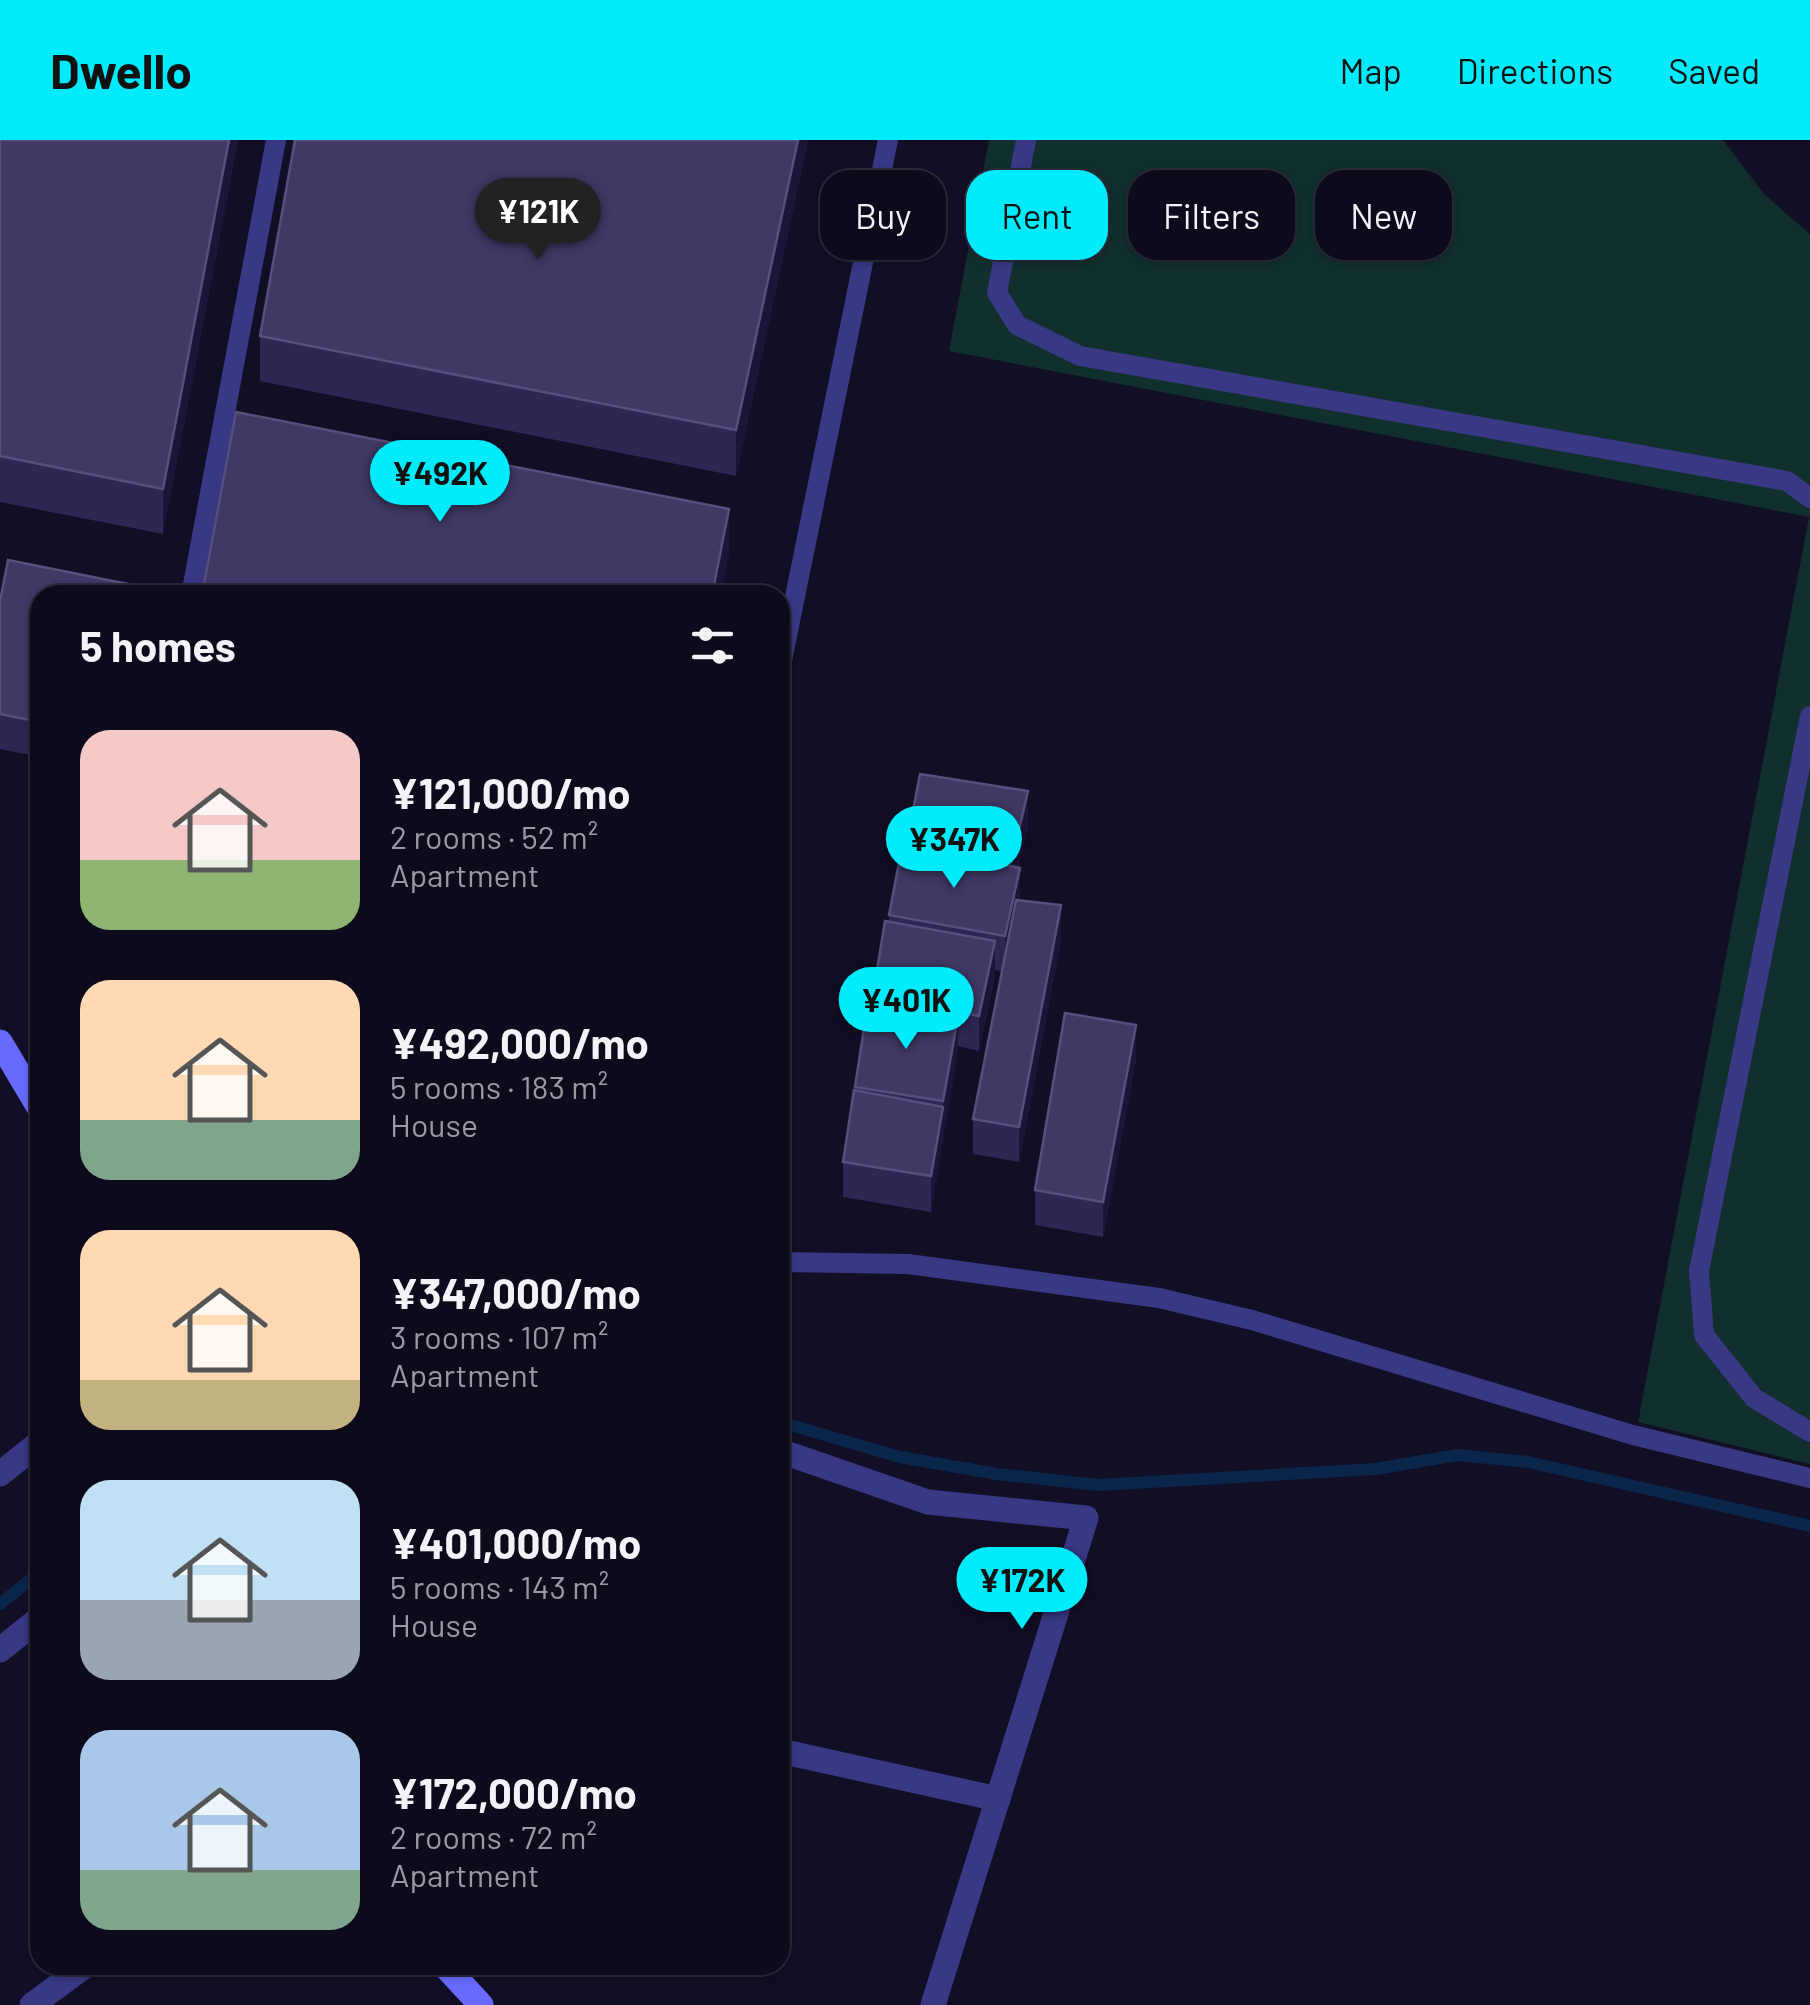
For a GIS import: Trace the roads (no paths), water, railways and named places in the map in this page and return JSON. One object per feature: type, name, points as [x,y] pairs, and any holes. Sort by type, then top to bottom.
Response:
[{"type":"street","points":[[0,1042],[30,1092]]},
{"type":"street","points":[[0,1474],[30,1450]]},
{"type":"street","points":[[790,1454],[928,1502],[1086,1518],[933,2005]]},
{"type":"street","points":[[0,1650],[30,1626]]},
{"type":"street","points":[[790,1754],[998,1799]]},
{"type":"street","points":[[32,2005],[72,1975]]},
{"type":"street","points":[[454,1975],[482,2005]]},
{"type":"lane","points":[[193,585],[276,140]]},
{"type":"lane","points":[[790,621],[888,140]]},
{"type":"lane","points":[[1026,140],[997,293],[1017,325],[1080,356],[1787,480],[1810,498]]},
{"type":"lane","points":[[1810,716],[1699,1271],[1704,1334],[1754,1398],[1810,1432]]},
{"type":"lane","points":[[790,1262],[908,1264],[1159,1298],[1252,1320],[1633,1435],[1810,1478]]},
{"type":"waterway","points":[[790,1425],[900,1457],[997,1474],[1098,1485],[1376,1469],[1457,1455],[1528,1462],[1810,1526]]},
{"type":"waterway","points":[[0,1604],[30,1580]]}]
